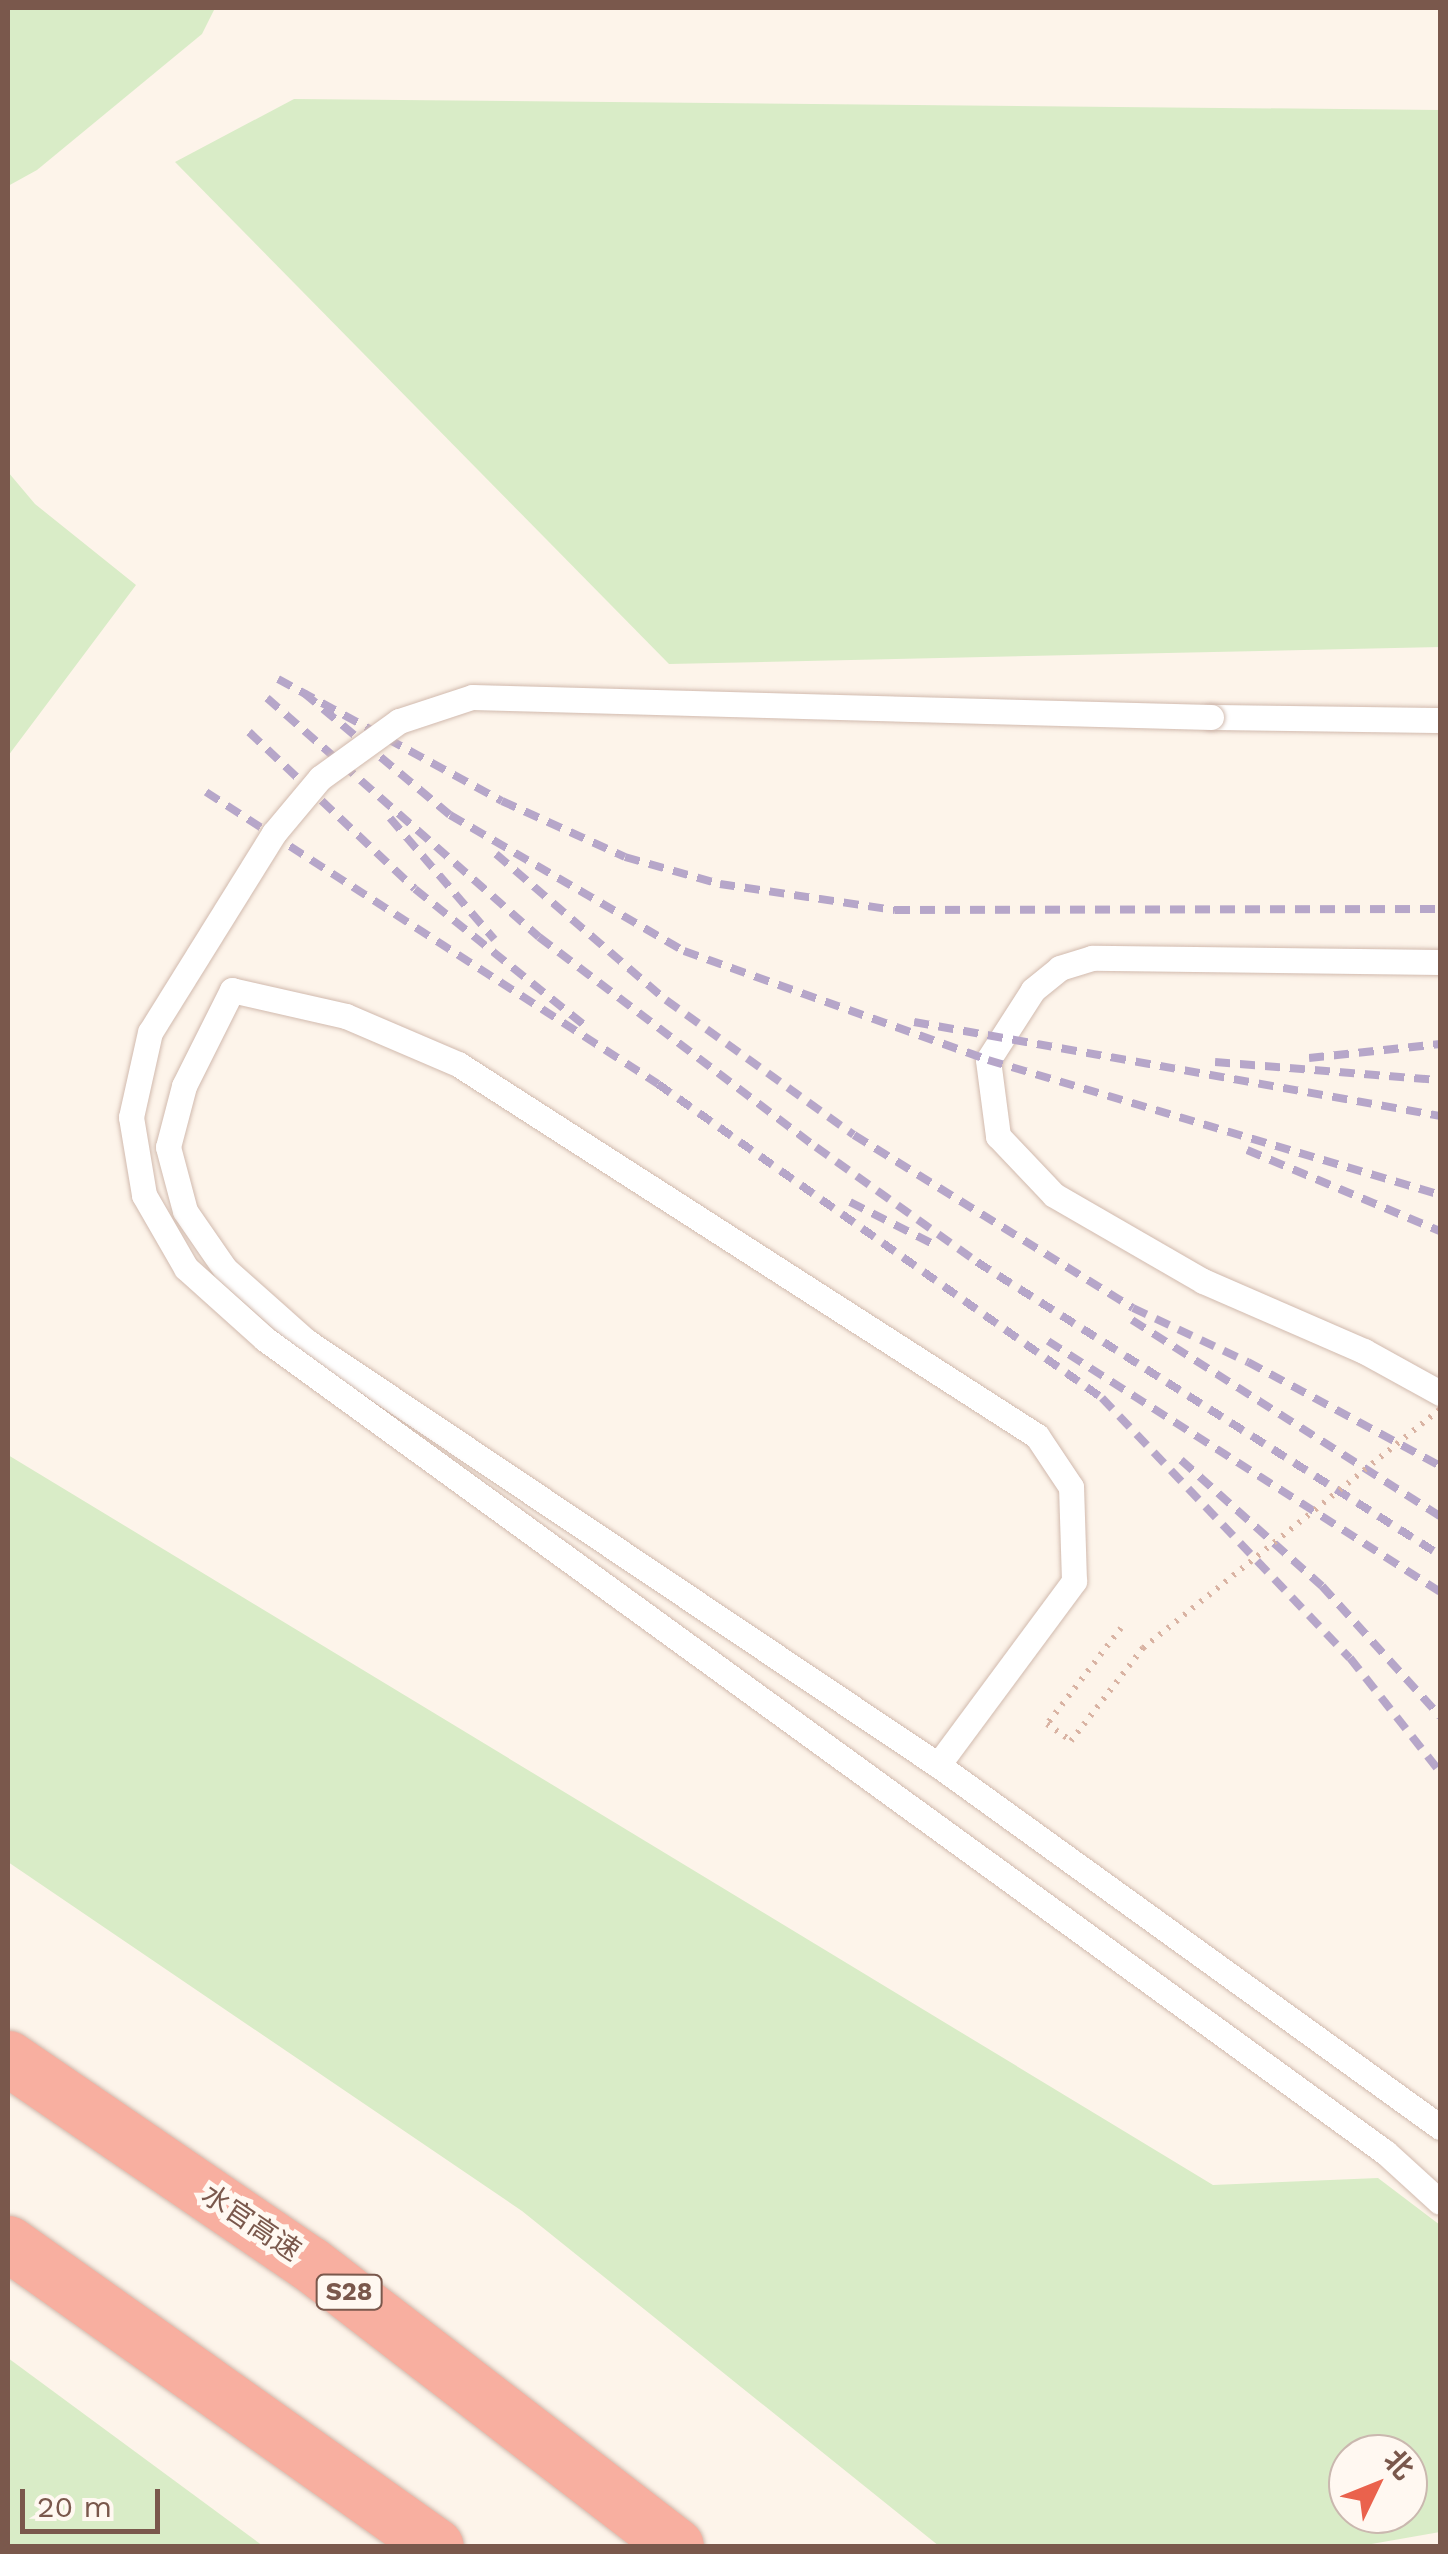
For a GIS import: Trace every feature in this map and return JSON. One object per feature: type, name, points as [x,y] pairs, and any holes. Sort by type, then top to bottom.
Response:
[{"type":"highway","name":"水官高速","points":[[8,2058],[310,2262],[676,2546]]},
{"type":"highway","points":[[8,2243],[218,2386],[436,2546]]},
{"type":"lane","points":[[1440,720],[472,697],[399,722],[320,778],[274,833],[150,1032],[132,1118],[144,1195],[186,1268],[265,1339],[1385,2152],[1440,2202]]},
{"type":"lane","points":[[1440,962],[1092,958],[1060,968],[1033,990],[988,1060],[998,1136],[1054,1195],[1202,1281],[1364,1351],[1440,1394]]},
{"type":"lane","points":[[938,1765],[1074,1580],[1071,1488],[1037,1436],[458,1064],[346,1016],[232,990],[184,1086],[168,1147],[185,1211],[226,1269],[306,1341],[938,1765],[1440,2127]]},
{"type":"path","points":[[1120,1628],[1046,1724],[1071,1741],[1143,1648],[1440,1409]]},
{"type":"green space","points":[[8,8],[215,8],[202,34],[37,170],[8,186]]},
{"type":"green space","points":[[294,99],[1440,110],[1440,647],[669,664],[175,162]]},
{"type":"green space","points":[[8,472],[35,504],[136,585],[8,756]]},
{"type":"green space","points":[[8,1455],[1213,2185],[1378,2178],[1440,2225],[1440,2532],[1360,2546],[939,2546],[522,2211],[8,1862]]},
{"type":"green space","points":[[8,2358],[263,2546],[8,2546]]},
{"type":"railway","points":[[278,679],[502,801],[625,857],[720,884],[895,910],[1440,909]]},
{"type":"railway","points":[[304,693],[450,815],[684,951],[988,1060],[1440,1195]]},
{"type":"railway","points":[[267,698],[539,937],[816,1147],[977,1262],[1440,1555]]},
{"type":"railway","points":[[249,732],[415,889],[588,1028]]},
{"type":"railway","points":[[206,792],[658,1084],[1102,1398],[1350,1658],[1440,1772]]},
{"type":"railway","points":[[390,818],[494,939]]},
{"type":"railway","points":[[496,854],[666,1000],[854,1135],[1133,1308],[1248,1362],[1440,1466]]},
{"type":"railway","points":[[914,1022],[1440,1116]]},
{"type":"railway","points":[[1309,1058],[1440,1044]]},
{"type":"railway","points":[[1215,1062],[1440,1080]]},
{"type":"railway","points":[[1247,1150],[1440,1231]]},
{"type":"railway","points":[[850,1202],[935,1245]]},
{"type":"railway","points":[[1132,1320],[1440,1516]]},
{"type":"railway","points":[[1048,1341],[1440,1592]]},
{"type":"railway","points":[[1181,1460],[1322,1586],[1440,1716]]}]
